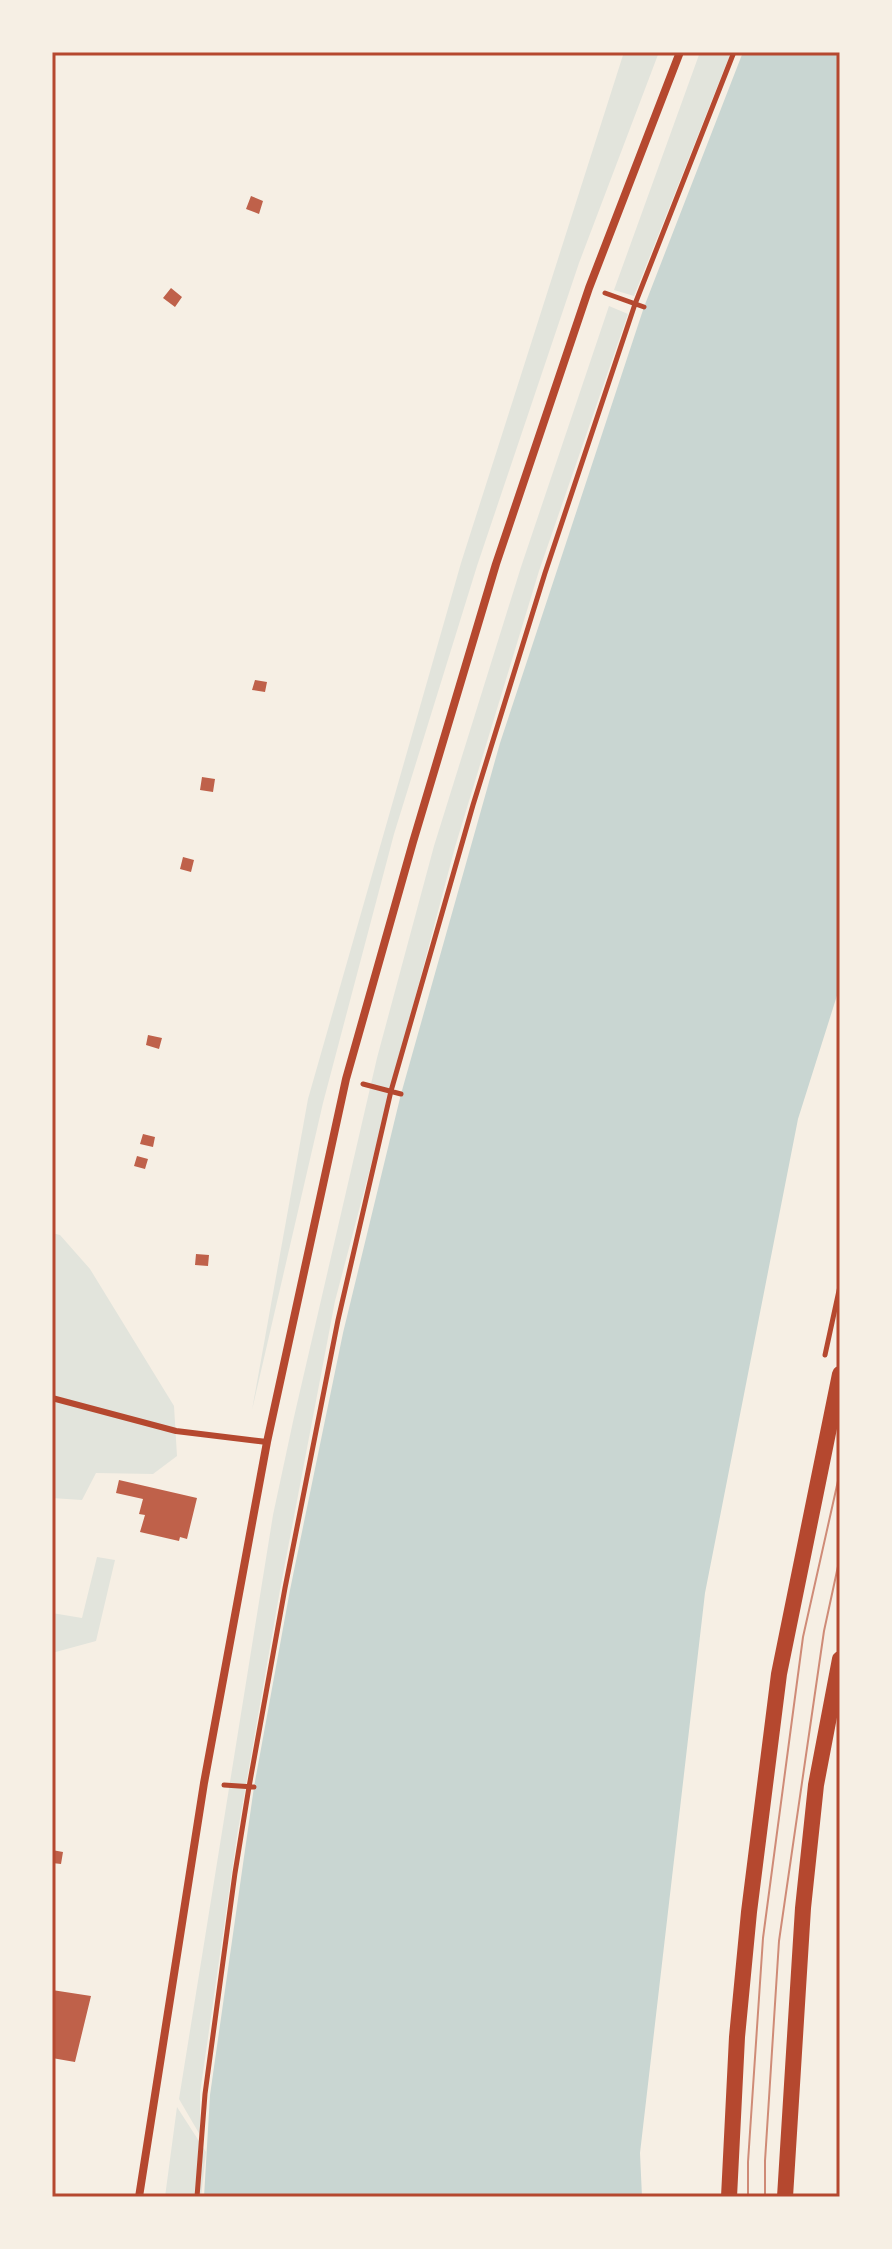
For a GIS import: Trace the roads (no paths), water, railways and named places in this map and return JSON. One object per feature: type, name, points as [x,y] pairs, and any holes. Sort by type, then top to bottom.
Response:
[{"type":"main road","points":[[729,2197],[737,2037],[747,1928],[779,1674],[840,1374]]},
{"type":"main road","points":[[785,2197],[803,1908],[816,1785],[840,1659]]},
{"type":"street","points":[[139,2197],[204,1783],[267,1442],[346,1079],[496,564],[589,288],[680,52]]},
{"type":"lane","points":[[52,1398],[176,1431],[267,1442]]},
{"type":"tram line","points":[[748,2197],[763,1938],[803,1637],[840,1472]]},
{"type":"tram line","points":[[765,2197],[779,1941],[824,1631],[840,1557]]}]
